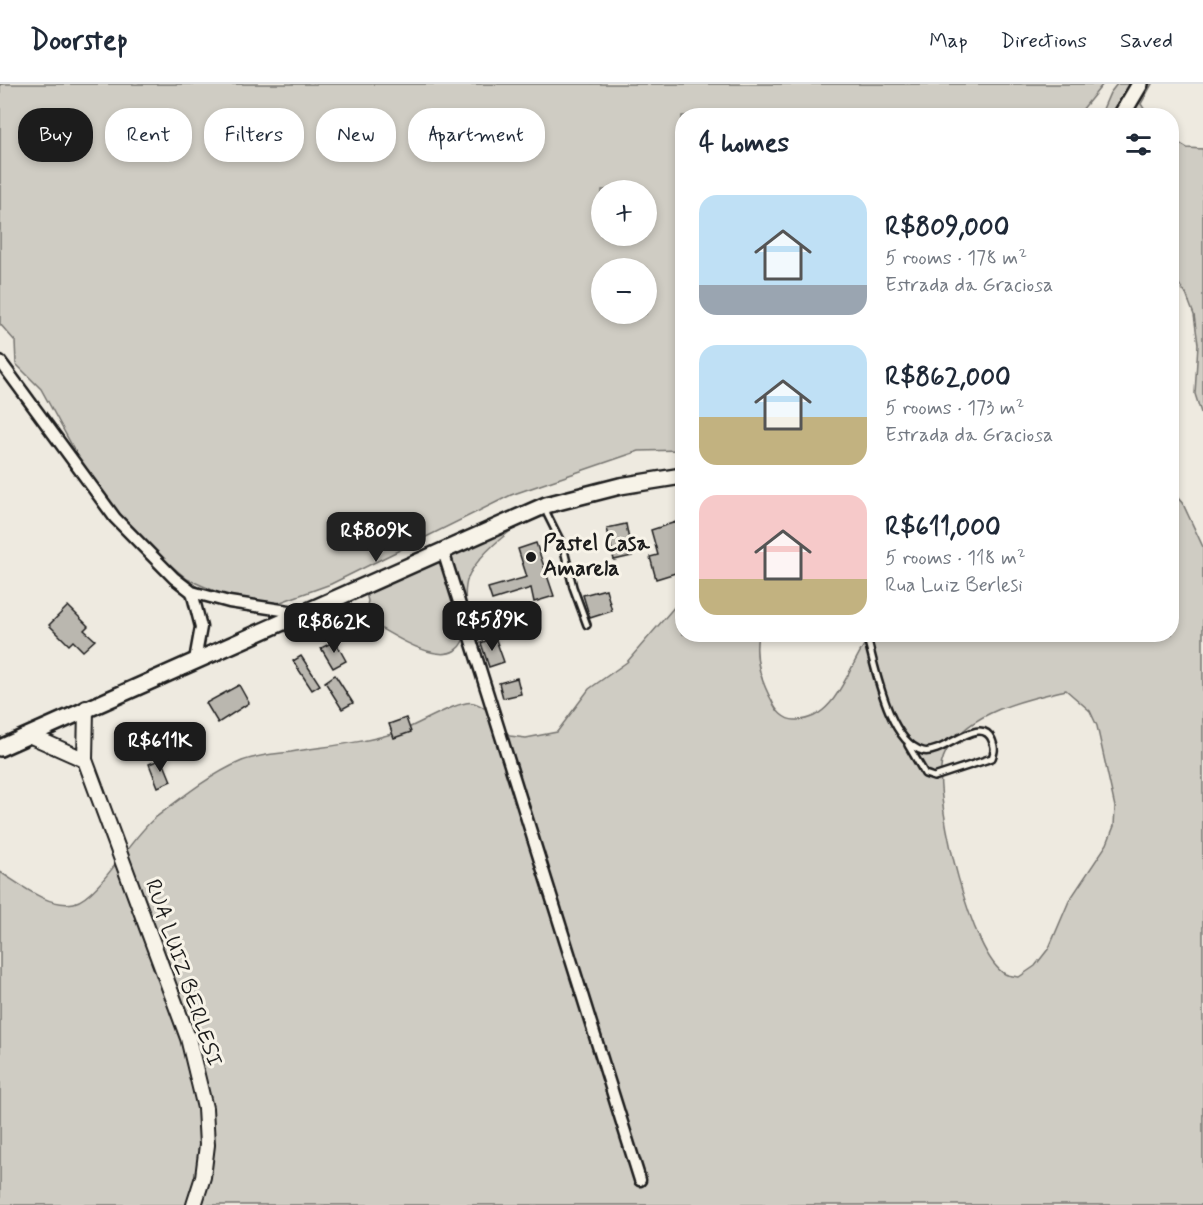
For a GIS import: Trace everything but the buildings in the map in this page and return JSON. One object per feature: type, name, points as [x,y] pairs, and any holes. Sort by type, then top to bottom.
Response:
[{"type":"main road","points":[[1126,108],[1140,84]]},
{"type":"main road","points":[[0,748],[546,505],[620,486],[675,477]]},
{"type":"street","points":[[0,361],[115,518],[174,578],[192,592],[229,602],[305,614]]},
{"type":"street","points":[[443,551],[640,1180]]},
{"type":"street","points":[[192,592],[201,627],[195,660]]},
{"type":"street","name":"RUA LUIZ BERLESI","points":[[86,708],[85,760],[188,1038],[205,1108],[207,1145],[203,1177],[194,1205]]},
{"type":"street","points":[[29,735],[85,760]]},
{"type":"lane","points":[[546,505],[547,514],[563,546],[573,587],[587,625]]},
{"type":"lane","points":[[868,642],[890,716],[925,774],[934,777],[992,758],[995,749],[991,736],[983,731],[973,731],[939,749],[925,752],[908,745]]},
{"type":"shaded area","points":[[0,84],[1103,84],[1084,108],[675,108],[675,450],[639,451],[511,495],[331,584],[278,603],[233,599],[187,579],[140,539],[93,484],[41,389],[16,364],[15,341],[0,324]]},
{"type":"shaded area","points":[[1117,84],[1152,84],[1141,104],[1144,108],[1103,108]]},
{"type":"shaded area","points":[[1179,143],[1187,148],[1203,149],[1203,419],[1195,394],[1198,344],[1194,315],[1186,294],[1179,284]]},
{"type":"shaded area","points":[[1179,499],[1183,504],[1203,547],[1203,1205],[0,1205],[0,872],[45,899],[64,904],[74,903],[83,899],[104,879],[155,818],[230,766],[260,756],[385,736],[458,705],[474,703],[485,708],[510,736],[526,738],[557,732],[589,689],[627,662],[675,606],[675,642],[757,642],[758,660],[768,693],[781,714],[795,720],[810,718],[832,701],[866,642],[1179,642]],"holes":[[[1066,690],[1090,711],[1097,726],[1115,807],[1114,826],[1107,844],[1069,901],[1049,948],[1035,966],[1019,977],[1007,975],[992,961],[980,939],[958,878],[944,813],[941,787],[942,760],[959,734],[987,715],[1019,702]]]},
{"type":"shaded area","points":[[530,516],[490,549],[470,573],[465,593],[466,628],[461,644],[451,652],[438,653],[422,649],[364,619],[368,601],[365,589],[358,587],[318,598],[449,543]]},
{"type":"place","name":"Pastel Casa Amarela","points":[[531,557]]}]
